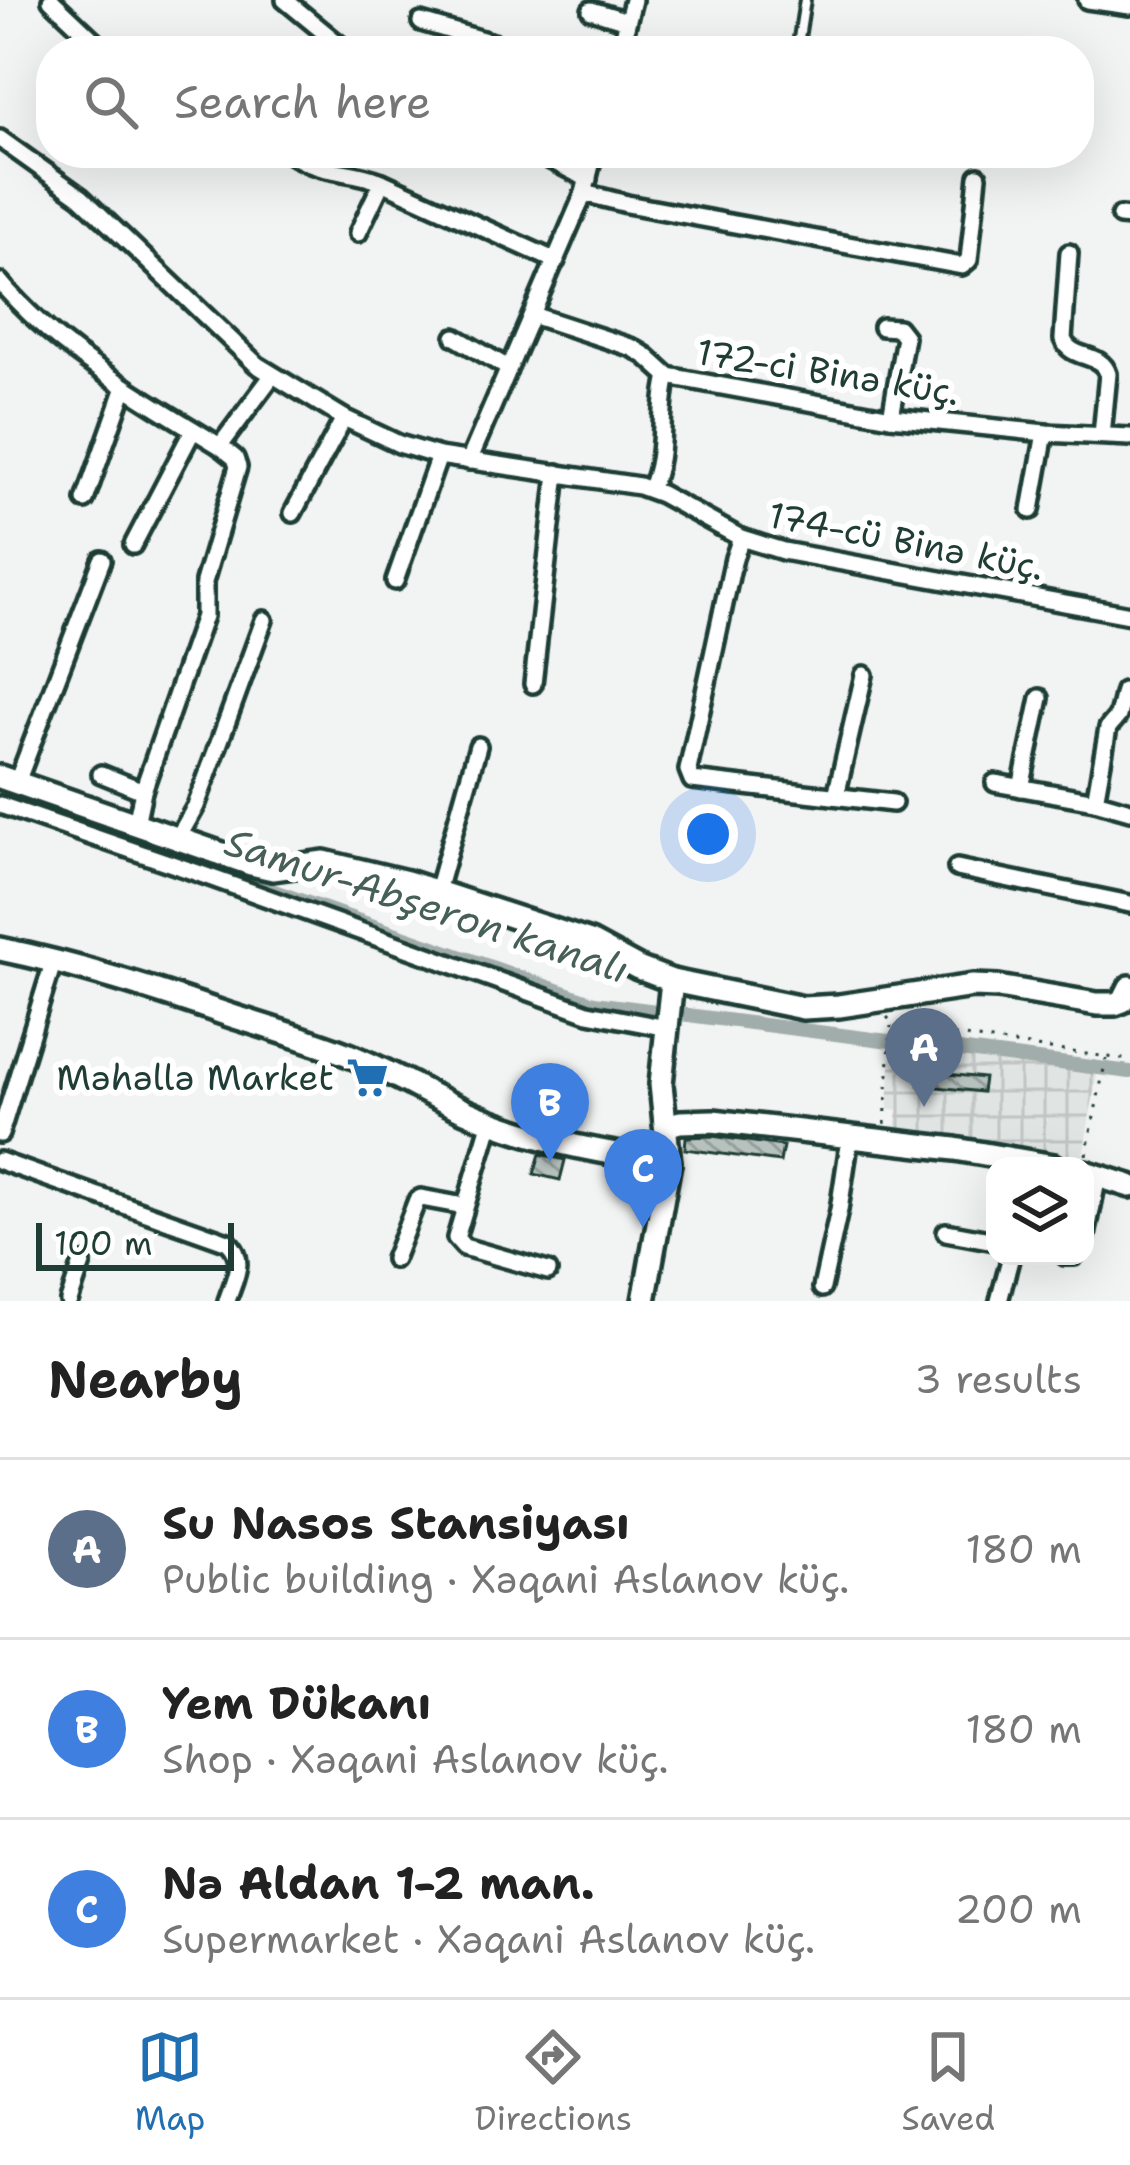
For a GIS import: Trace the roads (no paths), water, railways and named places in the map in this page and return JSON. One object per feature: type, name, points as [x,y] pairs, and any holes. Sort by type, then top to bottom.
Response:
[{"type":"street","points":[[51,0],[89,36]]},
{"type":"street","points":[[624,36],[633,0]]},
{"type":"street","points":[[1087,0],[1130,6]]},
{"type":"street","points":[[291,2],[330,36]]},
{"type":"street","points":[[591,10],[628,21]]},
{"type":"street","points":[[421,22],[446,36]]},
{"type":"street","name":"174-cü Binə küç.","points":[[0,139],[36,165]]},
{"type":"street","name":"174-cü Binə küç.","points":[[40,168],[81,197],[272,376],[399,444],[440,456],[650,489],[741,538],[783,550],[1130,615]]},
{"type":"street","points":[[315,168],[382,182],[556,261]]},
{"type":"street","points":[[559,168],[626,203],[962,266],[969,260],[978,176]]},
{"type":"street","points":[[469,461],[556,261],[590,168]]},
{"type":"street","points":[[358,233],[382,182]]},
{"type":"street","points":[[1069,253],[1064,346],[1107,366],[1102,435]]},
{"type":"street","points":[[0,282],[85,362],[220,446],[238,467],[204,582],[204,616],[143,791],[136,824]]},
{"type":"street","name":"172-ci Binə küç.","points":[[532,315],[633,348],[668,376],[891,417],[1130,437]]},
{"type":"street","points":[[882,327],[898,328],[905,337],[891,417]]},
{"type":"street","points":[[455,337],[508,368]]},
{"type":"street","points":[[220,446],[272,376]]},
{"type":"street","points":[[650,489],[658,468],[668,376]]},
{"type":"street","points":[[85,500],[125,387]]},
{"type":"street","points":[[293,514],[344,418]]},
{"type":"street","points":[[133,545],[194,430]]},
{"type":"street","points":[[1031,510],[1045,433]]},
{"type":"street","points":[[395,581],[440,456]]},
{"type":"street","points":[[533,684],[557,473]]},
{"type":"street","points":[[741,538],[688,770],[692,780],[893,802]]},
{"type":"street","points":[[102,560],[9,779],[273,869],[324,862],[437,891],[590,942],[671,992],[803,1008],[948,988],[998,986],[1096,1004],[1128,999]]},
{"type":"street","points":[[178,838],[196,806],[264,620]]},
{"type":"street","points":[[836,796],[864,675]]},
{"type":"street","points":[[1095,801],[1108,728],[1118,716],[1124,691]]},
{"type":"street","points":[[1021,788],[1040,698]]},
{"type":"street","points":[[437,891],[478,746]]},
{"type":"street","points":[[100,774],[143,791]]},
{"type":"street","points":[[995,783],[1130,811]]},
{"type":"street","points":[[0,806],[588,1012],[667,1028]]},
{"type":"street","points":[[957,868],[1130,904]]},
{"type":"street","points":[[0,949],[124,980],[342,1052],[491,1121],[608,1154],[669,1163]]},
{"type":"street","points":[[0,1134],[54,960]]},
{"type":"street","points":[[644,1301],[669,1163],[661,1084],[671,992]]},
{"type":"street","points":[[491,1121],[456,1238],[459,1244],[548,1270]]},
{"type":"street","points":[[667,1126],[713,1121],[1003,1157]]},
{"type":"street","points":[[822,1288],[850,1137]]},
{"type":"street","points":[[0,1161],[228,1242],[240,1259],[227,1301]]},
{"type":"street","points":[[1094,1174],[1130,1186]]},
{"type":"street","points":[[394,1259],[417,1200],[464,1205]]},
{"type":"street","points":[[946,1232],[986,1239]]},
{"type":"street","points":[[69,1301],[82,1264]]},
{"type":"street","points":[[999,1301],[1009,1265]]},
{"type":"lane","points":[[799,36],[805,0]]},
{"type":"waterway","name":"Samur-Abşeron kanalı","points":[[0,795],[594,1003],[1130,1072]]},
{"type":"place","name":"Məhəllə Market","points":[[368,1077]]},
{"type":"place","name":"Su Nasos Stansiyası","points":[[924,1107]]},
{"type":"place","name":"Yem Dükanı","points":[[550,1162]]},
{"type":"place","name":"Nə Aldan 1-2 man.","points":[[643,1228]]}]
